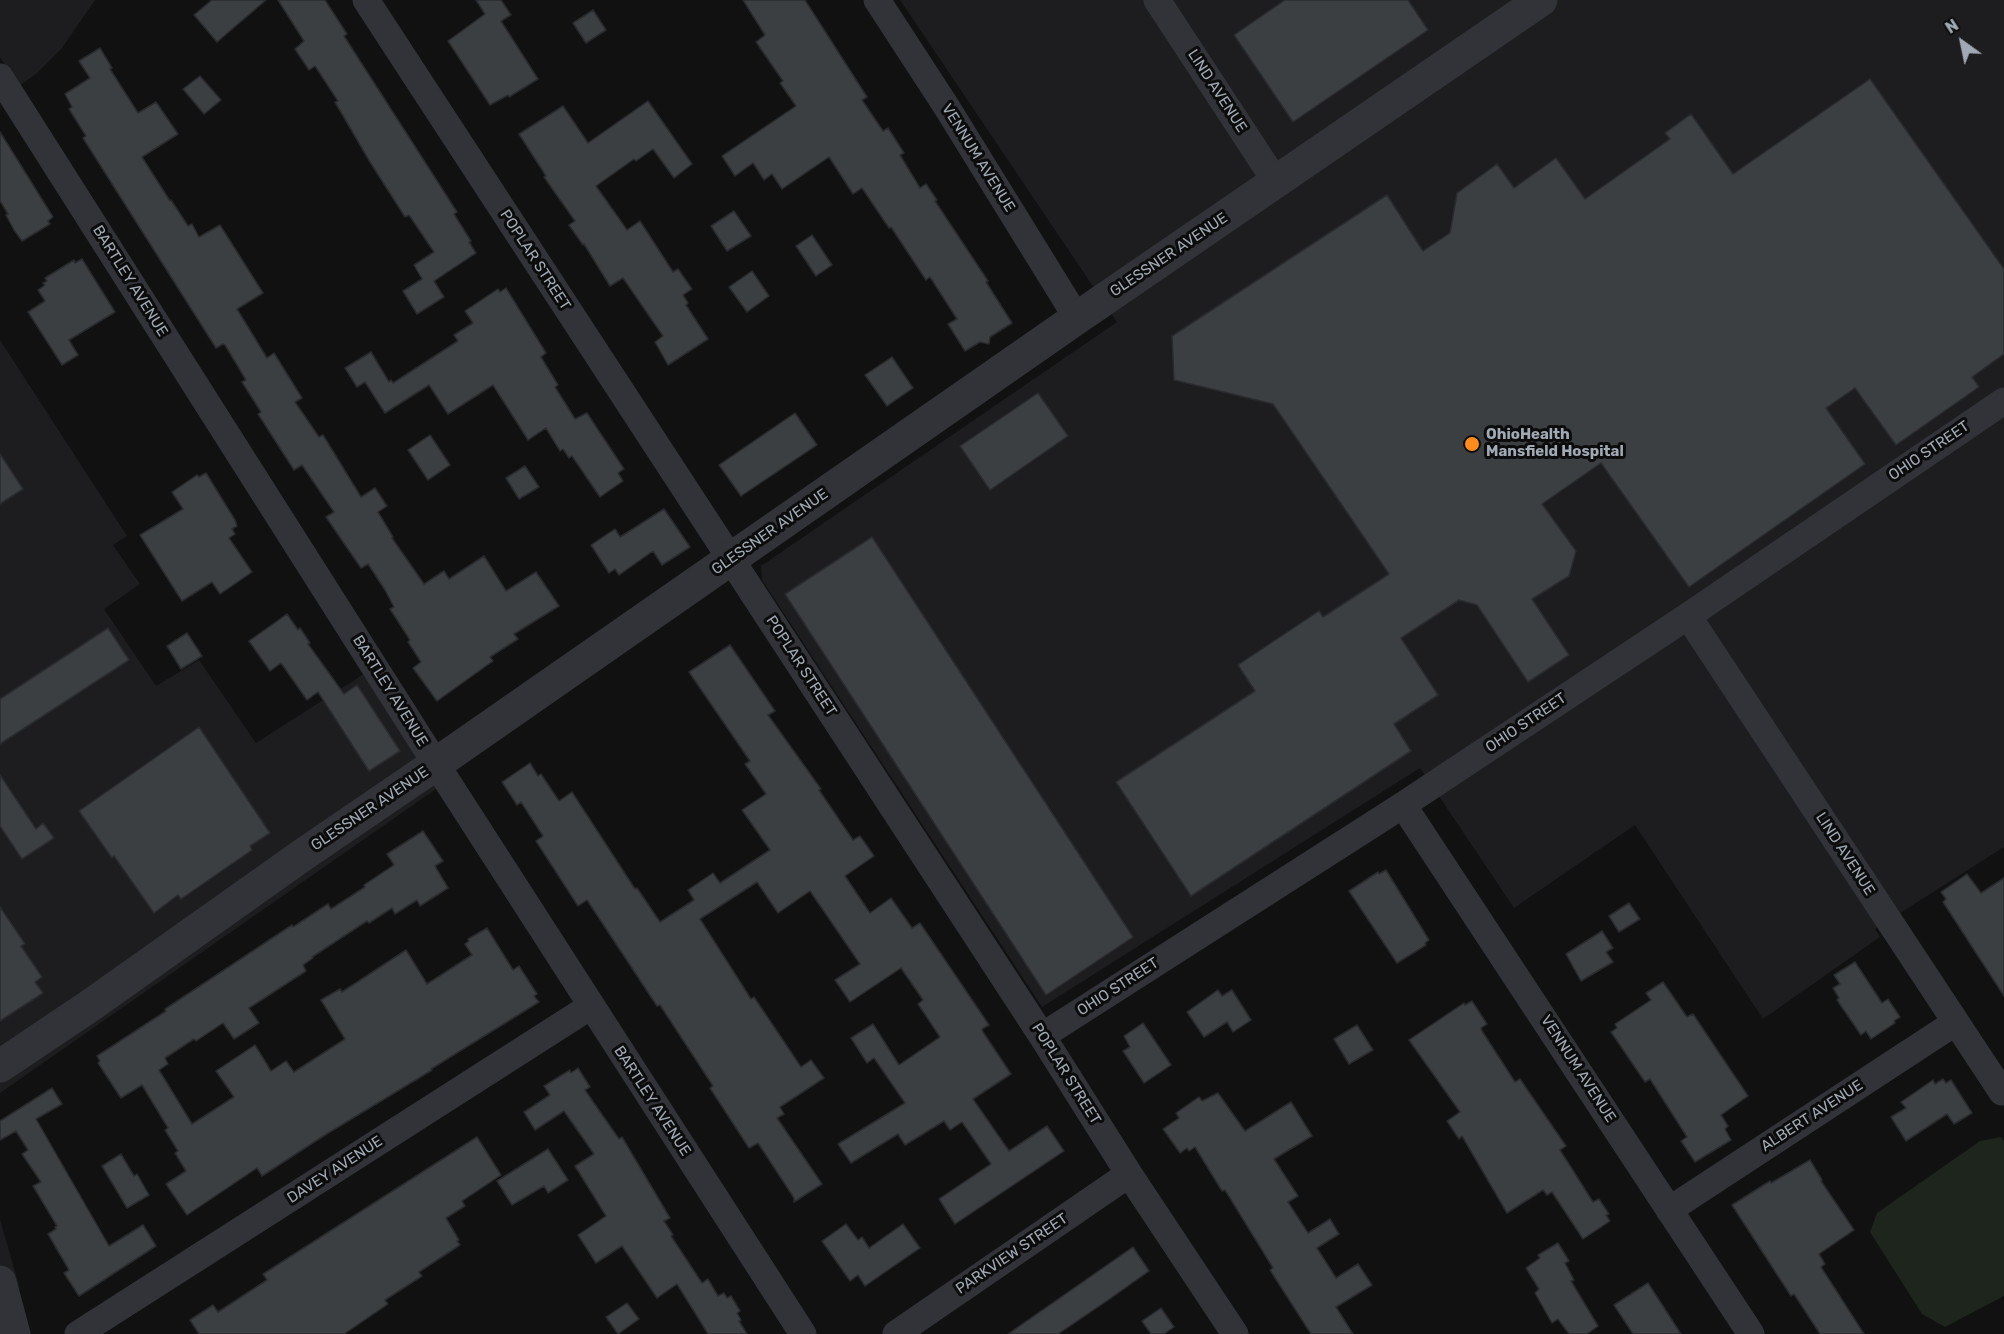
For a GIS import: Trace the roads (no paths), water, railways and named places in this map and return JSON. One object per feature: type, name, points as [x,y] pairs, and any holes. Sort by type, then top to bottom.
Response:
[{"type":"street","name":"POPLAR STREET","points":[[366,0],[1235,1334]]},
{"type":"street","name":"VENNUM AVENUE","points":[[877,0],[946,106],[1077,318]]},
{"type":"street","name":"LIND AVENUE","points":[[1157,0],[1276,182]]},
{"type":"street","name":"GLESSNER AVENUE","points":[[0,1066],[91,1005],[303,854],[1077,318],[1541,0]]},
{"type":"street","name":"BARTLEY AVENUE","points":[[0,77],[436,764],[803,1334]]},
{"type":"street","name":"OHIO STREET","points":[[1042,1036],[1403,805],[1688,616],[2004,401]]},
{"type":"street","name":"LIND AVENUE","points":[[1688,616],[2002,1092]]},
{"type":"street","name":"VENNUM AVENUE","points":[[1403,805],[1751,1334]]},
{"type":"street","name":"DAVEY AVENUE","points":[[78,1334],[591,1006]]},
{"type":"street","name":"ALBERT AVENUE","points":[[1669,1210],[1956,1022]]},
{"type":"street","name":"PARKVIEW STREET","points":[[896,1334],[1129,1174]]},
{"type":"street","points":[[0,1282],[14,1334]]},
{"type":"place","name":"OhioHealth Mansfield Hospital","points":[[1472,444]]}]
